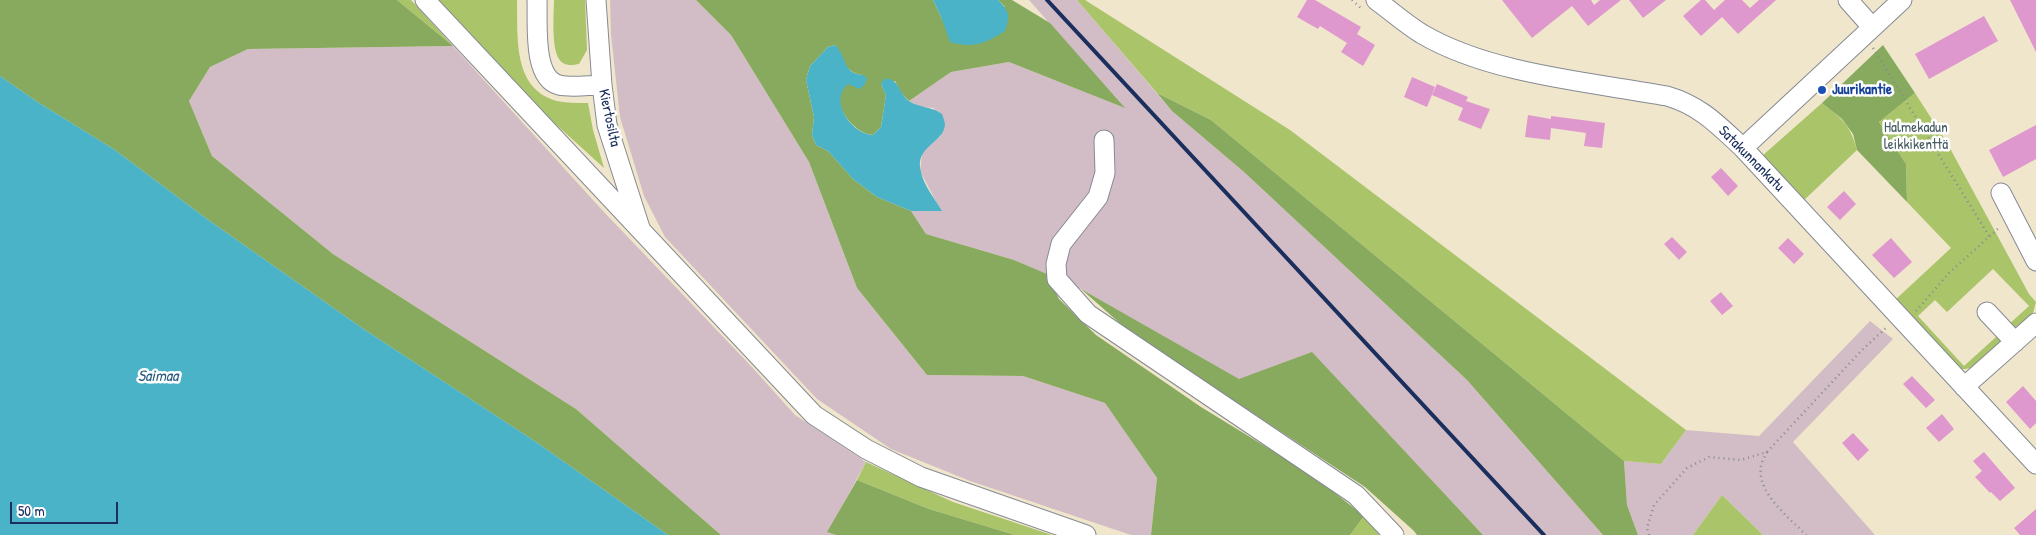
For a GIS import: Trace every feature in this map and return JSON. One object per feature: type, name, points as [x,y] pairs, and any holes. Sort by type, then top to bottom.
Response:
[{"type":"street","points":[[425,0],[814,415],[866,449],[921,477],[1086,535]]},
{"type":"street","points":[[537,0],[539,60],[549,79],[558,85],[602,85]]},
{"type":"street","name":"Kiertosilta","points":[[596,0],[602,85],[607,124],[642,233]]},
{"type":"street","points":[[1848,0],[1872,36]]},
{"type":"street","points":[[1743,148],[1872,36],[1902,0]]},
{"type":"street","name":"Satakunnankatu","points":[[1371,6],[1422,34],[1468,54],[1519,70],[1668,96],[1686,102],[1703,112],[1743,148],[2036,464]]},
{"type":"street","points":[[1104,140],[1105,173],[1098,197],[1062,244],[1056,264],[1057,279],[1088,314],[1356,495],[1394,535]]},
{"type":"street","points":[[2001,193],[2036,261]]},
{"type":"street","points":[[1987,312],[2015,342]]},
{"type":"street","points":[[1964,387],[2036,323]]},
{"type":"path","points":[[1352,0],[1371,6]]},
{"type":"path","points":[[1872,36],[1989,236]]},
{"type":"path","points":[[1806,535],[1771,498],[1763,485],[1761,468],[1767,452],[1862,350],[1889,325],[1913,313],[1922,306],[1939,283],[2012,216]]},
{"type":"path","points":[[1649,535],[1647,528],[1654,506],[1687,468],[1709,457],[1741,460],[1767,452]]},
{"type":"shaded area","points":[[610,0],[696,0],[731,35],[809,162],[857,288],[927,375],[1023,376],[1105,403],[1157,478],[1151,535],[1131,535],[970,481],[891,449],[817,399],[665,237],[644,196],[620,117],[611,35]]},
{"type":"shaded area","points":[[1029,0],[1077,0],[1172,111],[1244,172],[1467,380],[1603,535],[1483,535],[1312,353],[1239,380],[1081,289],[1014,260],[926,234],[911,211],[941,211],[920,171],[922,154],[927,147],[941,136],[934,108],[921,107],[909,101],[951,72],[1009,62],[1123,107]]},
{"type":"shaded area","points":[[453,46],[603,211],[751,366],[795,415],[866,462],[828,532],[836,535],[721,535],[576,409],[333,254],[212,156],[189,101],[210,67],[248,49]]},
{"type":"shaded area","points":[[1870,321],[1893,339],[1793,442],[1875,535],[1763,535],[1722,495],[1693,535],[1638,535],[1627,505],[1624,461],[1661,464],[1686,430],[1759,436]]},
{"type":"green space","points":[[0,0],[397,0],[453,46],[248,49],[210,67],[189,101],[212,156],[333,254],[576,409],[721,535],[668,535],[536,442],[362,328],[207,219],[115,150],[36,101],[0,76]]},
{"type":"green space","points":[[397,0],[411,0],[453,46]]},
{"type":"green space","points":[[438,0],[517,0],[518,45],[520,60],[525,73],[532,85],[542,95],[557,101],[588,103],[593,130],[604,168],[550,119]]},
{"type":"green space","points":[[554,0],[585,0],[587,50],[579,64],[569,65],[563,63],[556,52],[554,44]]},
{"type":"green space","points":[[696,0],[933,0],[942,19],[1005,7],[998,0],[1012,0],[1050,23],[1125,108],[1009,62],[951,72],[909,101],[901,93],[895,81],[881,84],[886,95],[881,127],[873,135],[859,130],[846,118],[842,110],[840,95],[843,88],[863,75],[852,72],[849,69],[842,60],[835,45],[828,47],[810,66],[806,80],[814,117],[812,135],[816,145],[828,151],[853,179],[877,197],[911,211],[926,234],[1014,260],[1047,274],[1059,299],[1096,335],[1201,407],[1312,475],[1364,516],[1350,535],[1151,535],[1157,478],[1105,403],[1023,376],[927,375],[857,288],[809,162],[731,35]]},
{"type":"green space","points":[[1077,0],[1085,0],[1290,130],[1686,430],[1661,464],[1624,461],[1211,120],[1157,93]]},
{"type":"green space","points":[[1883,45],[1915,93],[1879,122],[1906,164],[1907,202],[1857,150],[1853,134],[1842,119],[1822,103]]},
{"type":"green space","points":[[1157,93],[1211,120],[1624,461],[1627,505],[1638,535],[1603,535],[1467,380],[1244,172],[1172,111]]},
{"type":"green space","name":"Halmekadun leikkikenttä","points":[[1915,93],[1946,141],[2029,294],[2036,302],[2033,313],[2012,332],[2007,326],[2029,306],[1993,269],[1947,312],[1935,300],[1918,316],[1964,366],[1996,337],[2003,342],[1982,361],[1971,368],[1959,369],[1894,301],[1951,248],[1907,202],[1906,164],[1879,122]]},
{"type":"green space","points":[[1822,103],[1835,113],[1848,128],[1857,150],[1802,202],[1762,156]]},
{"type":"green space","points":[[1081,289],[1239,379],[1312,352],[1483,535],[1417,535],[1365,487],[1131,333]]},
{"type":"green space","points":[[866,462],[953,502],[1052,535],[1015,535],[929,509],[857,480]]},
{"type":"green space","points":[[857,480],[929,509],[1015,535],[836,535],[827,532]]},
{"type":"green space","points":[[1722,495],[1763,535],[1693,535]]},
{"type":"green space","points":[[1364,516],[1384,535],[1350,535]]},
{"type":"water","points":[[933,0],[998,0],[1008,14],[1005,31],[979,44],[966,45],[950,42]]},
{"type":"water","points":[[835,45],[842,54],[848,68],[856,74],[867,78],[865,84],[860,89],[848,84],[842,91],[841,99],[845,116],[857,129],[873,135],[881,127],[886,95],[881,84],[884,79],[893,80],[909,101],[942,114],[945,125],[943,131],[925,151],[920,163],[925,182],[942,211],[911,211],[877,197],[853,179],[828,151],[816,145],[812,135],[814,117],[806,80],[810,66],[828,47]]},
{"type":"water","name":"Saimaa","points":[[0,76],[36,101],[115,150],[207,219],[362,328],[536,442],[668,535],[0,535]]},
{"type":"building","points":[[1307,0],[1315,0],[1361,27],[1357,34],[1375,45],[1363,66],[1341,52],[1347,43],[1320,26],[1318,29],[1297,17]]},
{"type":"building","points":[[1502,0],[1591,0],[1594,5],[1600,0],[1621,0],[1588,26],[1572,6],[1532,38]]},
{"type":"building","points":[[1629,0],[1666,0],[1643,18]]},
{"type":"building","points":[[1701,0],[1705,0],[1714,10],[1725,0],[1742,0],[1750,8],[1759,0],[1776,0],[1738,34],[1722,17],[1701,36],[1683,16]]},
{"type":"building","points":[[2010,0],[2036,0],[2036,52]]},
{"type":"building","points":[[1984,16],[1998,41],[1929,79],[1915,54]]},
{"type":"building","points":[[1412,77],[1435,87],[1427,107],[1404,97]]},
{"type":"building","points":[[1437,84],[1468,97],[1466,101],[1490,109],[1481,129],[1458,120],[1463,108],[1432,95]]},
{"type":"building","points":[[1528,115],[1551,119],[1551,116],[1605,123],[1602,148],[1584,146],[1586,133],[1551,128],[1550,140],[1525,137]]},
{"type":"building","points":[[2036,125],[2036,159],[2003,177],[1989,150]]},
{"type":"building","points":[[1721,168],[1738,186],[1728,196],[1711,177]]},
{"type":"building","points":[[1844,191],[1856,204],[1840,220],[1827,207]]},
{"type":"building","points":[[1672,237],[1687,252],[1679,260],[1664,244]]},
{"type":"building","points":[[1788,238],[1804,254],[1794,264],[1778,248]]},
{"type":"building","points":[[1891,238],[1912,262],[1894,278],[1872,255]]},
{"type":"building","points":[[1721,292],[1733,306],[1722,315],[1710,301]]},
{"type":"building","points":[[1912,376],[1935,400],[1926,408],[1903,384]]},
{"type":"building","points":[[2023,386],[2036,401],[2036,423],[2030,429],[2006,402]]},
{"type":"building","points":[[1942,414],[1954,429],[1939,442],[1926,428]]},
{"type":"building","points":[[1853,433],[1869,450],[1858,461],[1842,443]]},
{"type":"building","points":[[1984,452],[2015,488],[2000,501],[1975,477],[1982,471],[1973,461]]},
{"type":"building","points":[[2036,509],[2036,535],[2020,535],[2014,528]]},
{"type":"railway","points":[[1047,0],[1544,535]]},
{"type":"place","name":"Juurikantie","points":[[1822,90]]}]
